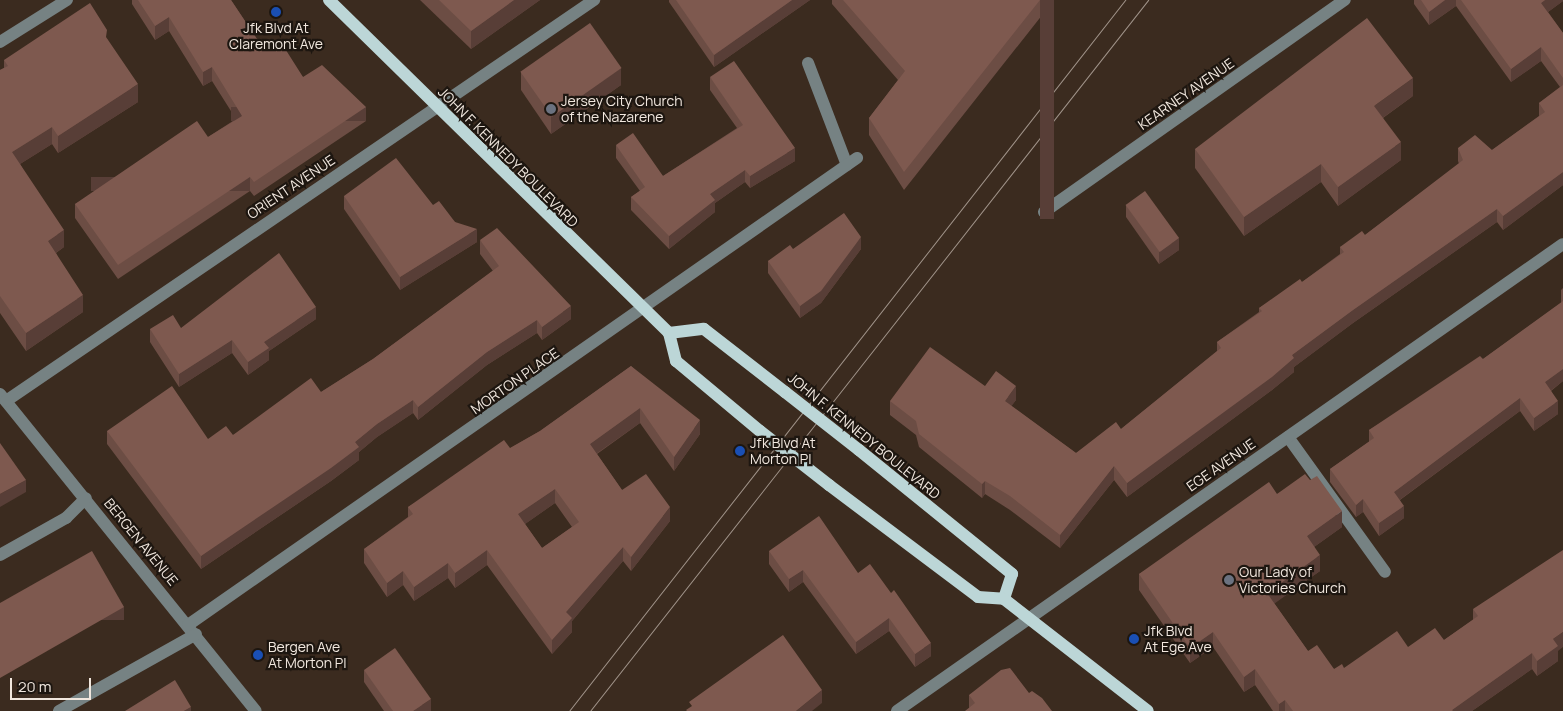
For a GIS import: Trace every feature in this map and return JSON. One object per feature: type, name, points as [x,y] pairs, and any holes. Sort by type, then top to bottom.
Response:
[{"type":"main road","name":"JOHN F. KENNEDY BOULEVARD","points":[[329,0],[435,107],[643,310],[669,333],[704,329],[859,450],[1012,574],[1004,599]]},
{"type":"main road","points":[[669,333],[676,361],[760,431],[978,597],[1004,599],[1148,711]]},
{"type":"street","points":[[0,42],[67,0]]},
{"type":"street","name":"ORIENT AVENUE","points":[[3,397],[594,0]]},
{"type":"street","name":"KEARNEY AVENUE","points":[[1044,212],[1345,0]]},
{"type":"street","name":"MORTON PLACE","points":[[59,711],[192,630],[852,161],[808,63]]},
{"type":"street","name":"EGE AVENUE","points":[[896,711],[1563,244]]},
{"type":"street","name":"BERGEN AVENUE","points":[[3,397],[256,711]]},
{"type":"street","points":[[1288,438],[1386,572]]},
{"type":"street","points":[[0,555],[66,518],[86,498]]},
{"type":"building","points":[[138,0],[231,0],[263,48],[271,43],[276,51],[284,47],[303,77],[322,65],[366,107],[254,182],[250,177],[118,265],[75,204],[197,121],[208,137],[242,116],[212,67],[203,72],[169,17],[155,26]]},
{"type":"building","points":[[439,0],[514,0],[471,31]]},
{"type":"building","points":[[676,0],[792,0],[714,55]]},
{"type":"building","points":[[843,0],[1040,0],[904,172],[869,118],[905,71]]},
{"type":"building","points":[[1421,0],[1445,0],[1429,12]]},
{"type":"building","points":[[1461,0],[1545,0],[1541,3],[1563,33],[1563,78],[1541,47],[1511,69]]},
{"type":"building","points":[[90,3],[107,30],[106,37],[138,84],[58,136],[52,127],[12,152],[64,230],[48,241],[83,295],[26,333],[0,296],[0,70],[8,66],[4,60]]},
{"type":"building","points":[[1367,18],[1413,78],[1374,106],[1401,142],[1338,187],[1321,164],[1244,217],[1195,149]]},
{"type":"building","points":[[590,23],[622,68],[552,117],[520,72]]},
{"type":"building","points":[[734,61],[795,148],[750,176],[745,170],[710,194],[715,200],[669,236],[631,197],[645,187],[616,145],[633,133],[663,176],[743,125],[710,77]]},
{"type":"building","points":[[1563,85],[1563,172],[1503,216],[1497,209],[1353,310],[1292,355],[1294,358],[1272,377],[1127,483],[1114,466],[1060,535],[1010,496],[985,481],[982,484],[919,434],[916,421],[890,401],[930,347],[985,386],[996,371],[1016,386],[1005,401],[1076,453],[1116,422],[1121,429],[1221,348],[1217,342],[1262,311],[1259,308],[1300,279],[1302,282],[1344,252],[1340,247],[1362,231],[1365,235],[1463,160],[1458,148],[1475,135],[1492,150],[1545,112],[1539,103]]},
{"type":"building","points":[[396,158],[433,205],[439,201],[455,222],[477,229],[400,277],[344,196]]},
{"type":"building","points":[[1145,191],[1179,238],[1160,252],[1126,205]]},
{"type":"building","points":[[844,213],[861,237],[821,291],[800,306],[768,261],[790,245],[793,249]]},
{"type":"building","points":[[497,228],[571,306],[542,327],[537,320],[487,352],[418,407],[413,400],[377,424],[355,442],[359,447],[331,468],[201,556],[107,431],[172,386],[208,439],[226,426],[233,435],[311,378],[321,392],[373,359],[499,266],[480,240]]},
{"type":"building","points":[[279,253],[316,307],[264,342],[269,348],[248,362],[232,340],[179,374],[150,329],[173,315],[181,328]]},
{"type":"building","points":[[1563,301],[1563,369],[1545,382],[1558,401],[1534,418],[1520,398],[1394,492],[1404,506],[1379,523],[1363,499],[1356,505],[1330,469],[1374,438],[1369,430],[1480,356],[1483,359]]},
{"type":"building","points":[[631,366],[700,420],[674,457],[640,408],[590,444],[622,490],[646,474],[670,507],[631,557],[623,547],[566,612],[572,618],[552,640],[487,550],[455,573],[448,563],[414,587],[403,571],[387,583],[364,549],[413,514],[408,507],[504,440],[510,448],[540,431]],"holes":[[[555,489],[579,522],[542,548],[518,514]]]},
{"type":"building","points":[[0,443],[26,480],[0,494]]},
{"type":"building","points":[[1305,474],[1310,480],[1317,476],[1342,511],[1307,536],[1320,555],[1267,593],[1308,651],[1317,645],[1334,669],[1342,664],[1344,668],[1397,631],[1408,647],[1435,628],[1444,640],[1478,616],[1473,609],[1563,550],[1563,632],[1553,639],[1558,646],[1537,661],[1532,653],[1453,711],[1293,711],[1285,700],[1279,704],[1255,669],[1244,677],[1213,632],[1190,648],[1139,574],[1269,482],[1277,494]]},
{"type":"building","points":[[819,516],[858,573],[870,564],[891,593],[894,590],[931,643],[915,654],[889,618],[856,642],[803,570],[789,579],[769,551]]},
{"type":"building","points":[[92,551],[124,607],[0,678],[0,603]]},
{"type":"building","points":[[783,635],[822,690],[796,711],[686,710],[692,706],[689,702]]},
{"type":"building","points":[[395,648],[431,699],[413,711],[393,711],[364,670]]},
{"type":"building","points":[[1010,668],[1029,693],[1032,691],[1042,698],[1052,711],[965,711],[975,703],[969,695],[1001,670]]},
{"type":"building","points":[[175,680],[191,707],[184,711],[125,711]]},
{"type":"tram line","points":[[569,711],[1125,0]]},
{"type":"tram line","points":[[590,711],[1148,0]]},
{"type":"place","name":"Jfk Blvd At Claremont Ave","points":[[276,12]]},
{"type":"place","name":"Jersey City Church of the Nazarene","points":[[551,109]]},
{"type":"place","name":"Jfk Blvd At Morton Pl","points":[[740,451]]},
{"type":"place","name":"Our Lady of Victories Church","points":[[1229,580]]},
{"type":"place","name":"Jfk Blvd At Ege Ave","points":[[1134,639]]},
{"type":"place","name":"Bergen Ave At Morton Pl","points":[[258,655]]}]
